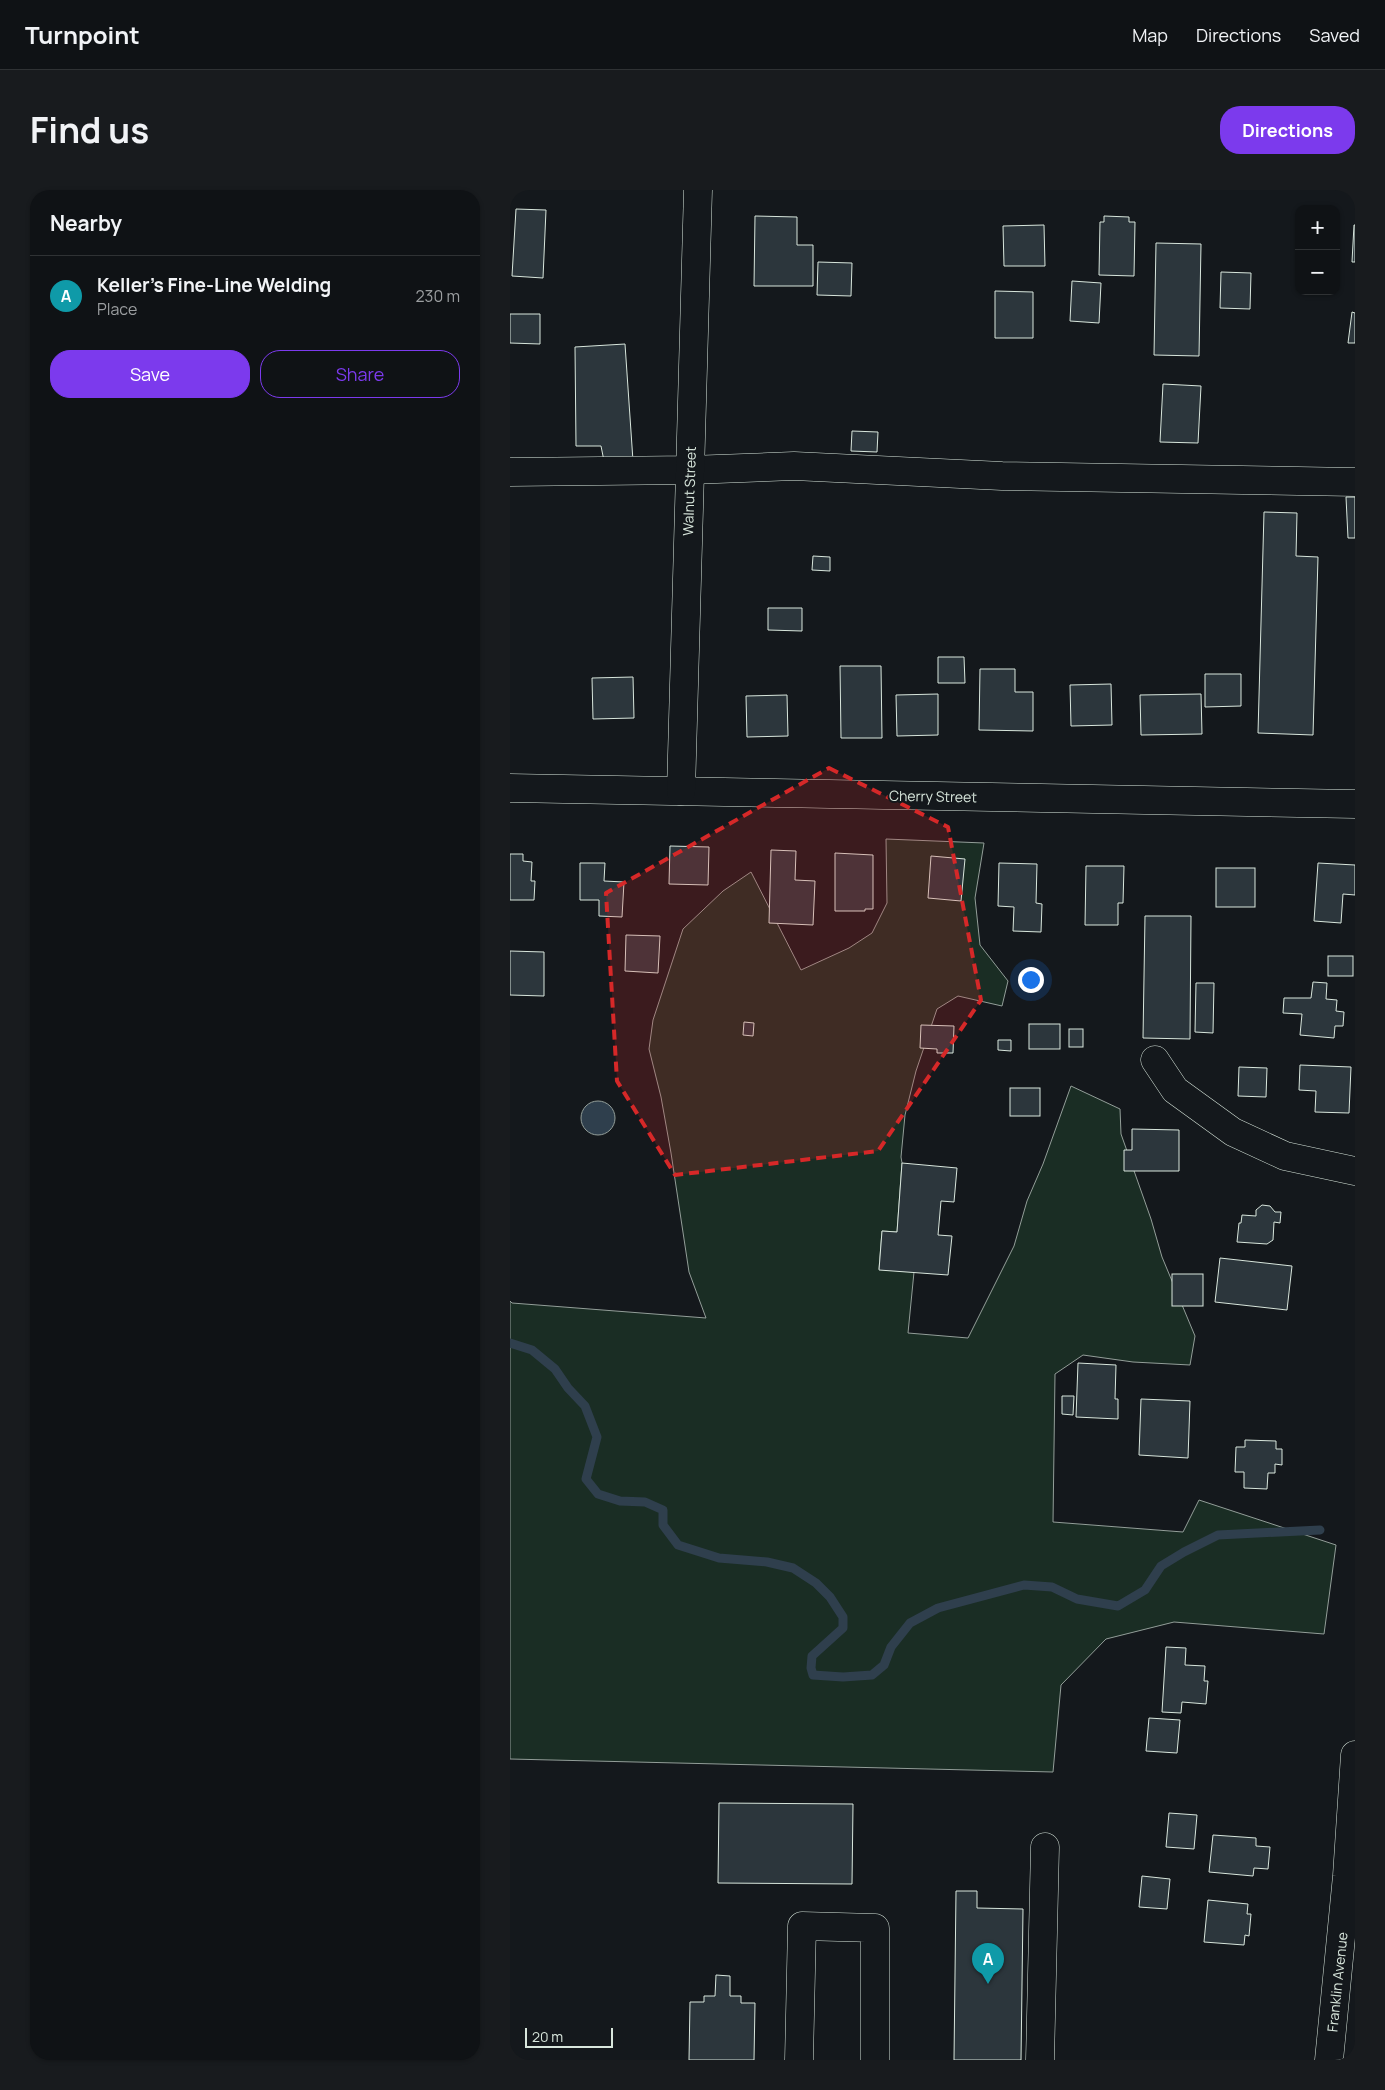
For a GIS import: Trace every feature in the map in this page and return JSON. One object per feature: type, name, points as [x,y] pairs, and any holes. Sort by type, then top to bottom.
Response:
[{"type":"street","name":"Walnut Street","points":[[681,792],[698,190]]},
{"type":"street","points":[[510,472],[690,470],[794,466],[1002,476],[1355,482]]},
{"type":"street","name":"Cherry Street","points":[[510,788],[1355,804]]},
{"type":"street","points":[[1155,1060],[1175,1090],[1233,1132],[1285,1156],[1355,1171]]},
{"type":"street","name":"Franklin Avenue","points":[[1329,2060],[1347,1876],[1355,1755]]},
{"type":"street","points":[[1040,2060],[1046,1847]]},
{"type":"street","points":[[799,2060],[802,1926],[875,1928],[874,2060]]},
{"type":"highlighted area","points":[[829,768],[948,827],[981,1000],[878,1151],[675,1175],[617,1081],[606,893]]},
{"type":"green space","points":[[886,839],[984,843],[975,898],[980,945],[1008,981],[1002,1006],[958,996],[937,1009],[916,1071],[905,1115],[897,1232],[882,1231],[879,1269],[914,1272],[908,1333],[968,1338],[1014,1246],[1027,1201],[1043,1164],[1071,1086],[1120,1109],[1121,1134],[1151,1219],[1162,1257],[1195,1336],[1190,1365],[1133,1362],[1083,1355],[1055,1374],[1053,1522],[1183,1532],[1199,1500],[1336,1545],[1324,1634],[1174,1622],[1106,1639],[1061,1685],[1053,1772],[510,1759],[510,1301],[512,1303],[706,1318],[689,1272],[661,1097],[649,1049],[653,1020],[683,929],[723,891],[751,872],[801,970],[849,948],[872,933],[887,903]]},
{"type":"water","points":[[598,1101],[610,1106],[615,1118],[610,1130],[598,1135],[586,1130],[581,1118],[586,1106]]},
{"type":"building","points":[[516,209],[546,210],[543,278],[512,276]]},
{"type":"building","points":[[755,216],[797,217],[797,245],[813,245],[813,286],[754,286]]},
{"type":"building","points":[[1104,216],[1129,217],[1129,222],[1135,222],[1134,276],[1099,275],[1100,222],[1104,222]]},
{"type":"building","points":[[1044,225],[1045,266],[1004,266],[1003,226]]},
{"type":"building","points":[[1354,225],[1355,262],[1352,262]]},
{"type":"building","points":[[1156,243],[1201,244],[1199,356],[1154,355]]},
{"type":"building","points":[[818,262],[852,263],[851,296],[817,295]]},
{"type":"building","points":[[1221,272],[1251,273],[1250,309],[1220,308]]},
{"type":"building","points":[[1072,281],[1101,283],[1099,323],[1070,321]]},
{"type":"building","points":[[995,291],[1033,292],[1033,338],[995,338]]},
{"type":"building","points":[[1352,312],[1355,313],[1355,343],[1348,343]]},
{"type":"building","points":[[510,314],[540,314],[540,344],[510,343]]},
{"type":"building","points":[[625,344],[633,461],[604,461],[601,446],[576,446],[575,347]]},
{"type":"building","points":[[1163,384],[1201,386],[1198,443],[1160,442]]},
{"type":"building","points":[[852,431],[878,432],[877,452],[851,451]]},
{"type":"building","points":[[1346,497],[1355,497],[1355,538],[1348,538]]},
{"type":"building","points":[[1264,512],[1297,513],[1296,556],[1318,557],[1313,735],[1258,733]]},
{"type":"building","points":[[813,556],[830,557],[830,571],[812,570]]},
{"type":"building","points":[[768,608],[802,608],[802,631],[768,630]]},
{"type":"building","points":[[938,657],[964,657],[965,683],[938,683]]},
{"type":"building","points":[[840,666],[881,666],[882,738],[841,738]]},
{"type":"building","points":[[980,669],[1015,669],[1015,692],[1033,692],[1033,731],[979,730]]},
{"type":"building","points":[[1205,674],[1241,674],[1241,706],[1205,707]]},
{"type":"building","points":[[633,677],[634,718],[593,719],[592,678]]},
{"type":"building","points":[[1111,684],[1112,725],[1071,726],[1070,685]]},
{"type":"building","points":[[938,694],[938,735],[897,736],[896,695]]},
{"type":"building","points":[[1201,694],[1202,734],[1141,735],[1140,695]]},
{"type":"building","points":[[787,695],[788,736],[747,737],[746,696]]},
{"type":"building","points":[[670,846],[709,847],[708,885],[669,884]]},
{"type":"building","points":[[771,850],[796,851],[795,880],[815,881],[813,925],[769,923]]},
{"type":"building","points":[[835,853],[873,855],[873,909],[865,909],[865,911],[835,911]]},
{"type":"building","points":[[510,854],[523,854],[523,861],[532,862],[531,881],[535,881],[534,900],[510,900]]},
{"type":"building","points":[[931,856],[965,859],[961,901],[928,898]]},
{"type":"building","points":[[580,863],[605,863],[604,881],[624,882],[622,917],[599,916],[599,900],[580,900]]},
{"type":"building","points":[[999,863],[1037,864],[1036,903],[1042,904],[1041,932],[1013,931],[1014,907],[998,906]]},
{"type":"building","points":[[1318,863],[1355,865],[1355,895],[1343,894],[1341,923],[1314,921]]},
{"type":"building","points":[[1086,866],[1124,866],[1123,903],[1118,903],[1118,925],[1085,925]]},
{"type":"building","points":[[1216,868],[1255,868],[1255,907],[1216,907]]},
{"type":"building","points":[[1145,916],[1191,916],[1190,1039],[1143,1038]]},
{"type":"building","points":[[626,935],[660,936],[658,973],[625,971]]},
{"type":"building","points":[[510,951],[544,952],[544,996],[510,995]]},
{"type":"building","points":[[1328,956],[1353,956],[1353,976],[1328,976]]},
{"type":"building","points":[[1313,982],[1327,983],[1326,999],[1337,1000],[1336,1011],[1344,1012],[1343,1026],[1335,1026],[1334,1038],[1300,1035],[1302,1014],[1283,1013],[1284,998],[1311,998]]},
{"type":"building","points":[[1196,983],[1214,983],[1213,1033],[1195,1032]]},
{"type":"building","points":[[744,1022],[754,1023],[753,1036],[743,1035]]},
{"type":"building","points":[[1029,1024],[1060,1024],[1060,1049],[1029,1049]]},
{"type":"building","points":[[921,1025],[954,1026],[953,1053],[937,1053],[937,1049],[920,1048]]},
{"type":"building","points":[[1069,1029],[1083,1029],[1083,1047],[1069,1047]]},
{"type":"building","points":[[998,1040],[1011,1040],[1011,1051],[998,1050]]},
{"type":"building","points":[[1300,1065],[1351,1067],[1349,1113],[1315,1112],[1316,1091],[1299,1090]]},
{"type":"building","points":[[1239,1067],[1267,1068],[1266,1097],[1238,1096]]},
{"type":"building","points":[[1010,1088],[1040,1088],[1040,1116],[1010,1116]]},
{"type":"building","points":[[1132,1129],[1179,1130],[1179,1171],[1124,1171],[1124,1150],[1132,1150]]},
{"type":"building","points":[[902,1163],[957,1168],[954,1202],[941,1201],[938,1235],[952,1236],[948,1275],[879,1270],[882,1231],[897,1232]]},
{"type":"building","points":[[1262,1205],[1270,1206],[1275,1212],[1281,1212],[1280,1223],[1274,1222],[1273,1240],[1267,1244],[1237,1242],[1242,1215],[1256,1216],[1256,1210]]},
{"type":"building","points":[[1220,1258],[1292,1266],[1287,1310],[1215,1302]]},
{"type":"building","points":[[1172,1274],[1203,1274],[1203,1306],[1172,1306]]},
{"type":"building","points":[[1078,1363],[1116,1365],[1115,1399],[1118,1399],[1118,1419],[1076,1417]]},
{"type":"building","points":[[1062,1396],[1074,1396],[1073,1415],[1062,1414]]},
{"type":"building","points":[[1141,1399],[1190,1401],[1188,1458],[1139,1455]]},
{"type":"building","points":[[1245,1440],[1276,1441],[1276,1449],[1282,1449],[1282,1465],[1275,1464],[1275,1473],[1268,1473],[1267,1489],[1244,1488],[1244,1472],[1235,1472],[1236,1447],[1245,1447]]},
{"type":"building","points":[[1166,1647],[1186,1648],[1185,1665],[1205,1666],[1204,1681],[1208,1681],[1206,1704],[1182,1702],[1181,1713],[1162,1712]]},
{"type":"building","points":[[1149,1718],[1180,1720],[1177,1753],[1146,1751]]},
{"type":"building","points":[[719,1803],[853,1804],[852,1884],[718,1883]]},
{"type":"building","points":[[1169,1813],[1197,1815],[1194,1849],[1166,1847]]},
{"type":"building","points":[[1213,1835],[1256,1838],[1256,1846],[1270,1847],[1268,1869],[1254,1868],[1253,1876],[1209,1872]]},
{"type":"building","points":[[1142,1876],[1170,1879],[1167,1909],[1139,1907]]},
{"type":"building","points":[[956,1891],[977,1891],[977,1908],[1023,1909],[1021,2060],[954,2060]]},
{"type":"building","points":[[1208,1900],[1248,1904],[1247,1914],[1251,1914],[1249,1936],[1245,1935],[1244,1945],[1204,1942]]},
{"type":"building","points":[[716,1975],[730,1976],[730,1996],[741,1996],[741,2003],[755,2003],[754,2060],[689,2060],[690,2002],[704,2002],[704,1996],[715,1996]]},
{"type":"waterway","points":[[510,1343],[532,1350],[555,1369],[568,1388],[585,1406],[597,1437],[586,1479],[598,1494],[620,1501],[645,1502],[663,1510],[663,1525],[678,1545],[719,1558],[767,1562],[793,1568],[816,1583],[830,1597],[843,1617],[843,1628],[812,1656],[811,1668],[813,1675],[843,1677],[872,1675],[884,1665],[891,1647],[910,1623],[938,1608],[1024,1585],[1052,1587],[1077,1599],[1118,1606],[1145,1590],[1161,1566],[1218,1535],[1320,1530]]},
{"type":"place","name":"Keller’s Fine-Line Welding","points":[[988,1984]]}]
